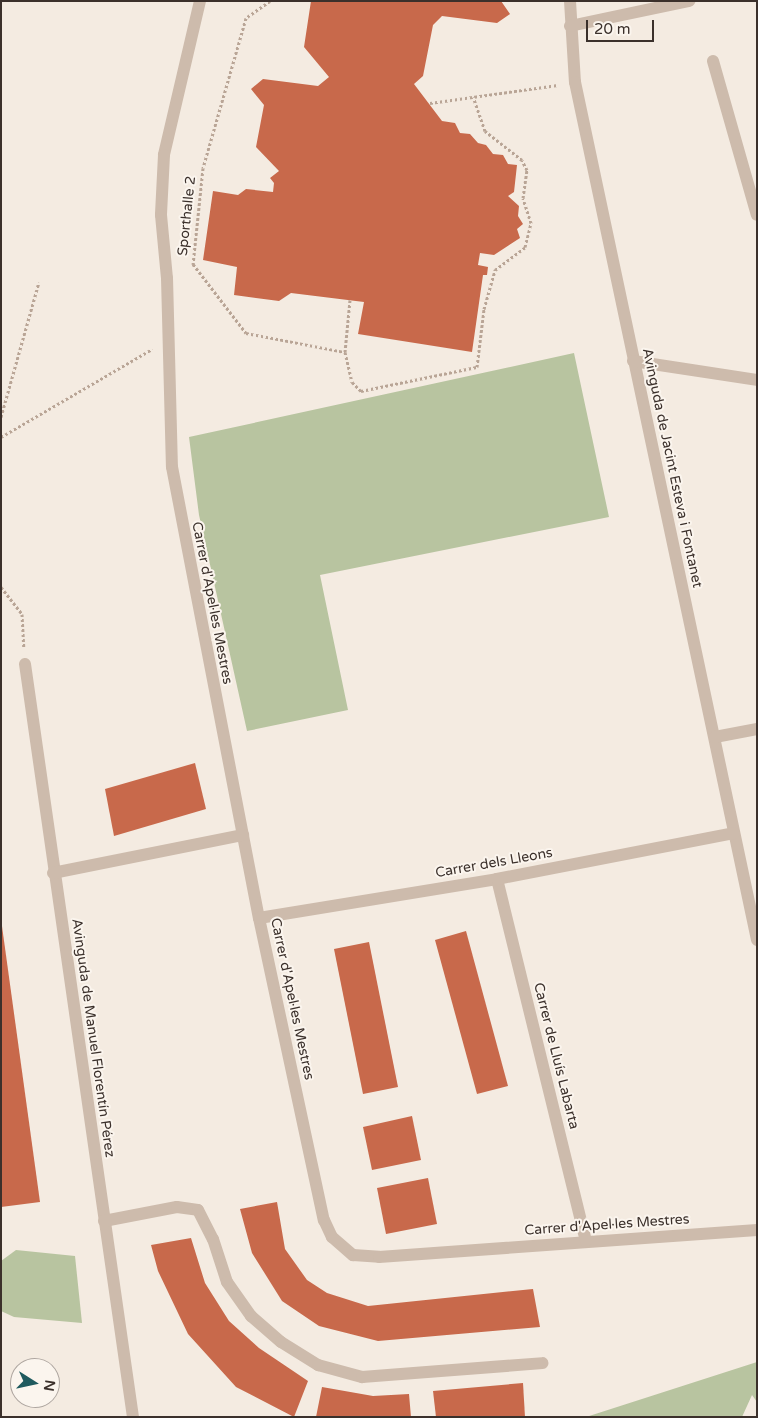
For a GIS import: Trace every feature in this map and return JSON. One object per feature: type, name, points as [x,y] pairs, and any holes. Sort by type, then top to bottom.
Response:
[{"type":"street","name":"Carrer d'Apel·les Mestres","points":[[200,1],[164,155],[161,215],[167,278],[172,467],[199,619],[259,918],[324,1220],[332,1237],[353,1256],[379,1257],[586,1240],[757,1230]]},
{"type":"street","name":"Avinguda de Jacint Esteva i Fontanet","points":[[570,1],[570,26],[576,82],[633,361],[757,940]]},
{"type":"street","points":[[570,26],[689,1]]},
{"type":"street","points":[[713,61],[757,215]]},
{"type":"street","points":[[633,361],[757,380]]},
{"type":"street","name":"Avinguda de Manuel Florentín Pérez","points":[[25,664],[53,873],[133,1417]]},
{"type":"street","points":[[715,737],[757,729]]},
{"type":"street","name":"Carrer dels Lleons","points":[[259,918],[497,879],[734,833]]},
{"type":"street","points":[[53,873],[243,835]]},
{"type":"street","name":"Carrer de Lluís Labarta","points":[[497,879],[586,1240]]},
{"type":"street","points":[[104,1221],[177,1207],[198,1210],[213,1239],[227,1282],[251,1316],[281,1342],[318,1365],[362,1377],[542,1363]]},
{"type":"path","name":"Sporthalle 2","points":[[270,1],[246,18],[203,168],[193,264],[246,333],[345,352]]},
{"type":"path","points":[[430,104],[576,82]]},
{"type":"path","points":[[350,300],[345,352],[352,382],[361,392],[477,367],[484,309],[496,270],[525,247],[531,223],[523,198],[527,170],[522,160],[485,132],[473,97]]},
{"type":"path","points":[[1,417],[38,282]]},
{"type":"path","points":[[1,437],[169,339]]},
{"type":"path","points":[[1,588],[22,614],[25,664]]},
{"type":"green space","points":[[574,353],[609,517],[320,575],[348,710],[247,731],[199,515],[189,437]]},
{"type":"green space","points":[[16,1250],[75,1256],[82,1323],[14,1317],[1,1311],[1,1261]]},
{"type":"green space","points":[[757,1362],[757,1402],[752,1395],[742,1417],[586,1417]]},
{"type":"building","points":[[311,1],[501,1],[510,14],[497,23],[442,16],[433,25],[423,76],[414,84],[442,121],[455,123],[460,133],[470,134],[478,143],[486,145],[493,154],[503,155],[508,164],[517,165],[514,192],[508,196],[519,206],[518,216],[523,224],[517,229],[520,238],[494,255],[480,253],[478,265],[488,267],[487,275],[483,275],[472,352],[358,334],[364,302],[291,293],[279,301],[234,295],[237,267],[203,260],[213,191],[238,195],[246,189],[273,192],[274,183],[270,178],[279,171],[256,147],[264,105],[251,89],[263,79],[318,86],[329,77],[304,47]]},
{"type":"building","points":[[195,763],[206,809],[114,836],[105,789]]},
{"type":"building","points":[[1,919],[40,1202],[1,1207]]},
{"type":"building","points":[[466,931],[508,1086],[477,1094],[435,940]]},
{"type":"building","points":[[369,942],[398,1087],[363,1094],[334,949]]},
{"type":"building","points":[[412,1116],[421,1160],[372,1170],[363,1127]]},
{"type":"building","points":[[428,1178],[437,1224],[386,1234],[377,1188]]},
{"type":"building","points":[[277,1202],[285,1249],[307,1280],[327,1293],[368,1306],[533,1289],[540,1327],[378,1341],[319,1326],[282,1301],[252,1253],[240,1209]]},
{"type":"building","points":[[191,1238],[205,1283],[229,1321],[259,1348],[308,1381],[294,1417],[236,1387],[188,1334],[158,1271],[151,1245]]},
{"type":"building","points":[[523,1383],[525,1417],[436,1417],[433,1391]]},
{"type":"building","points":[[322,1387],[373,1396],[409,1394],[411,1417],[316,1417]]}]
